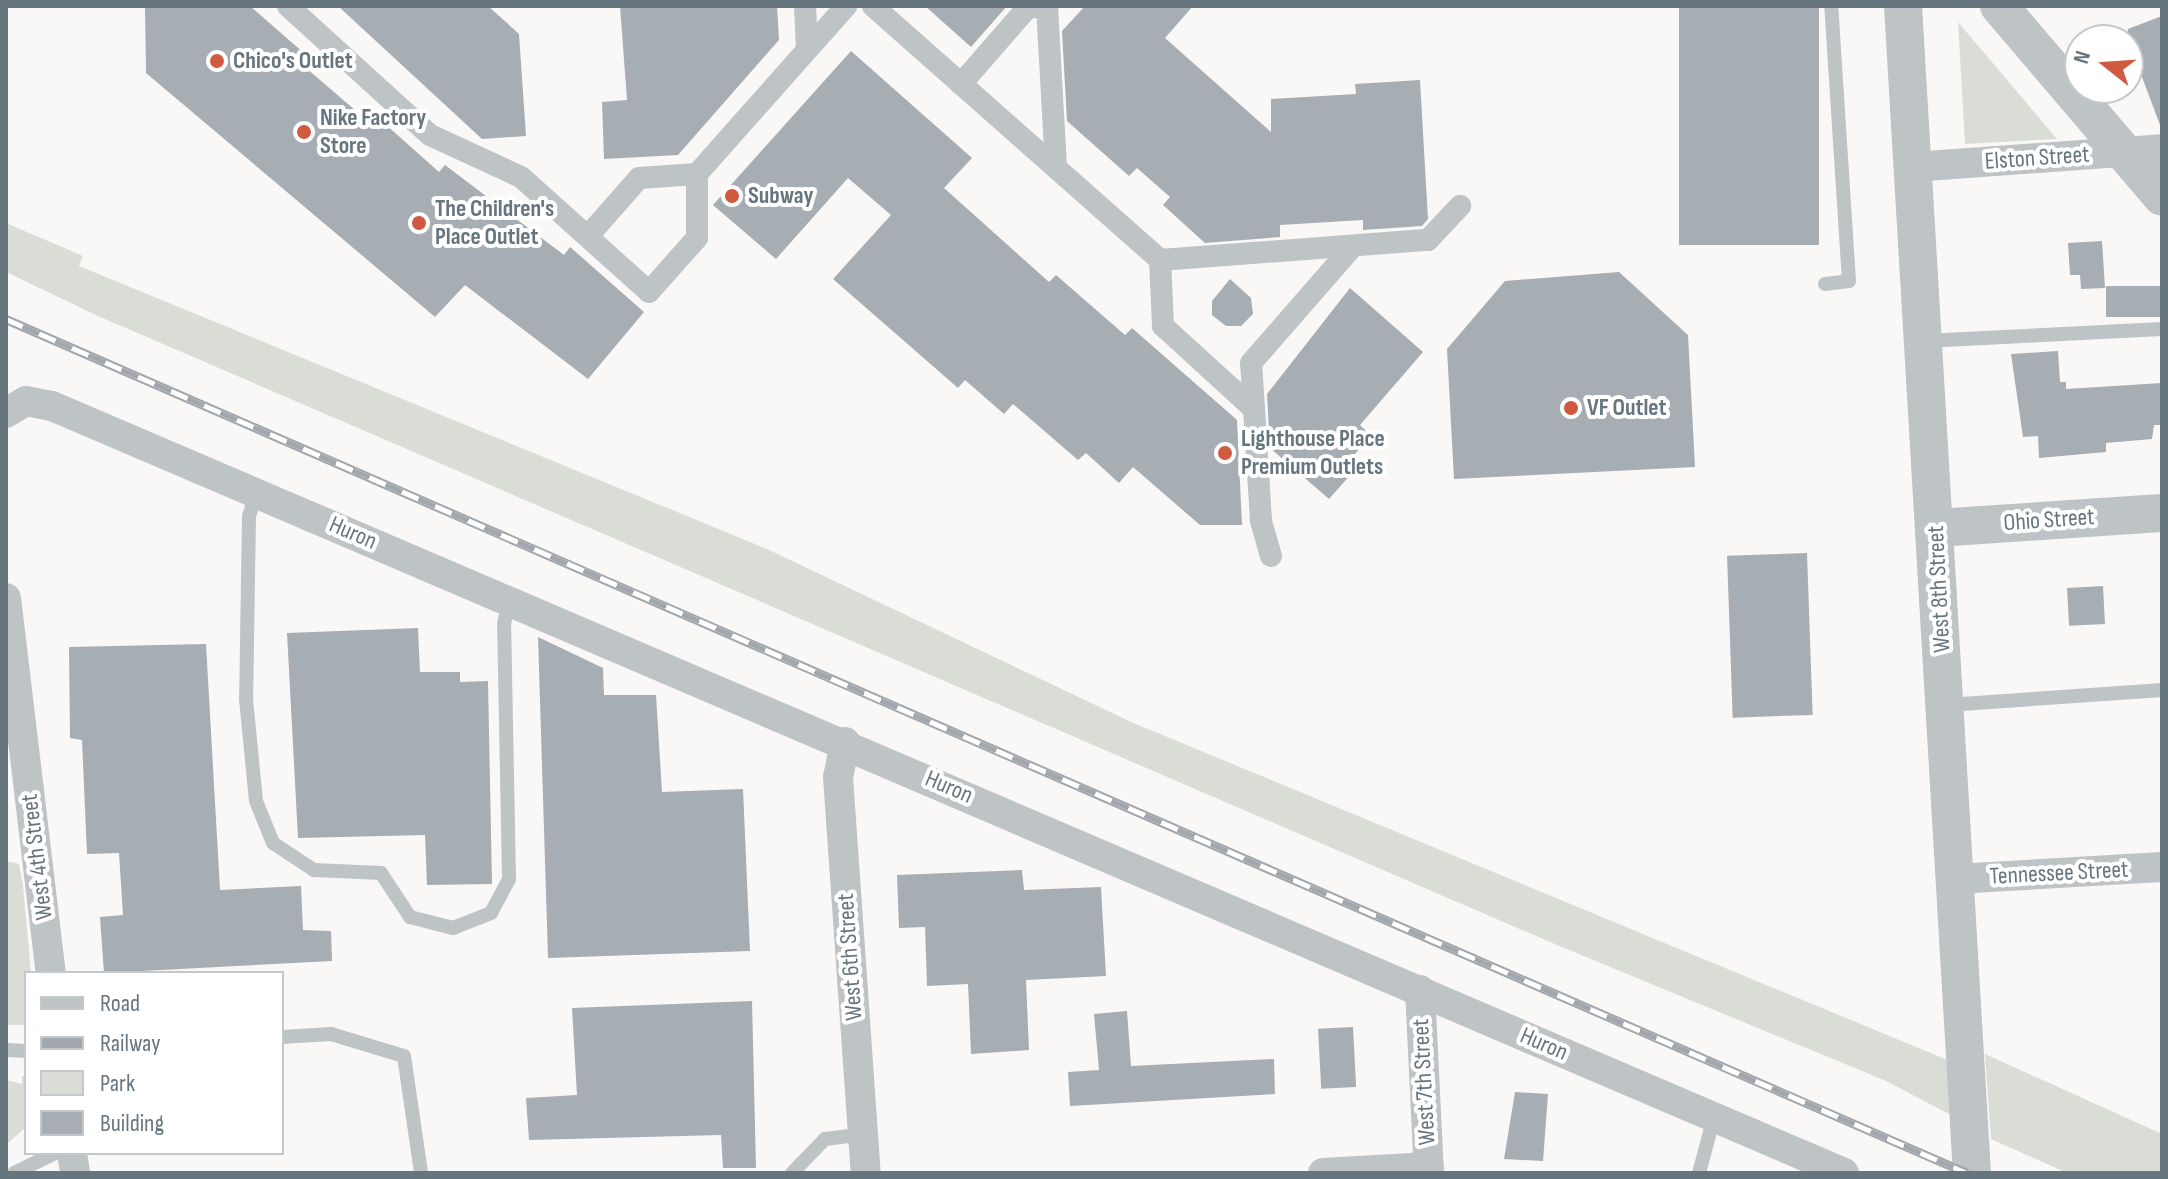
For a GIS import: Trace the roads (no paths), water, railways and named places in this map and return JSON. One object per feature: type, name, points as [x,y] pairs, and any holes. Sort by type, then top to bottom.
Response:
[{"type":"street","points":[[288,6],[430,135],[521,177],[649,292],[697,238],[697,174],[846,6]]},
{"type":"street","points":[[805,6],[807,50]]},
{"type":"street","points":[[873,6],[1160,260],[1428,240],[1460,206]]},
{"type":"street","points":[[961,84],[1027,8],[1046,6],[1056,168]]},
{"type":"street","name":"West 8th Street","points":[[1903,6],[1972,1173]]},
{"type":"street","points":[[1999,6],[2162,197]]},
{"type":"street","name":"Elston Street","points":[[1913,167],[2162,149]]},
{"type":"street","points":[[588,236],[639,178],[697,174]]},
{"type":"street","points":[[1271,556],[1261,520],[1251,363],[1353,246]]},
{"type":"street","points":[[1160,260],[1163,326],[1254,409]]},
{"type":"street","name":"Huron","points":[[6,413],[26,401],[52,406],[845,742],[1844,1173]]},
{"type":"street","name":"Ohio Street","points":[[1936,528],[2162,513]]},
{"type":"street","name":"West 4th Street","points":[[6,598],[51,971]]},
{"type":"street","name":"West 6th Street","points":[[845,742],[838,777],[866,1173]]},
{"type":"street","name":"Tennessee Street","points":[[1955,879],[2162,867]]},
{"type":"street","name":"West 7th Street","points":[[1420,990],[1429,1170]]},
{"type":"street","points":[[1323,1173],[1429,1170]]},
{"type":"lane","points":[[1825,284],[1849,281],[1831,6]]},
{"type":"lane","points":[[1924,341],[2162,329]]},
{"type":"lane","points":[[257,492],[249,516],[246,699],[256,801],[273,843],[314,870],[381,873],[410,917],[453,928],[491,913],[509,879],[504,624],[510,600]]},
{"type":"lane","points":[[1946,705],[2162,690]]},
{"type":"lane","points":[[284,1037],[331,1034],[404,1056],[421,1173]]},
{"type":"lane","points":[[1699,1173],[1714,1117]]},
{"type":"lane","points":[[792,1173],[825,1139],[863,1134]]},
{"type":"lane","points":[[14,1173],[51,1155]]},
{"type":"railway","points":[[6,319],[1967,1173]]},
{"type":"place","name":"Chico's Outlet","points":[[217,61]]},
{"type":"place","name":"Nike Factory Store","points":[[304,132]]},
{"type":"place","name":"Subway","points":[[732,196]]},
{"type":"place","name":"The Children's Place Outlet","points":[[419,223]]},
{"type":"place","name":"VF Outlet","points":[[1571,408]]},
{"type":"place","name":"Lighthouse Place Premium Outlets","points":[[1225,453]]}]
